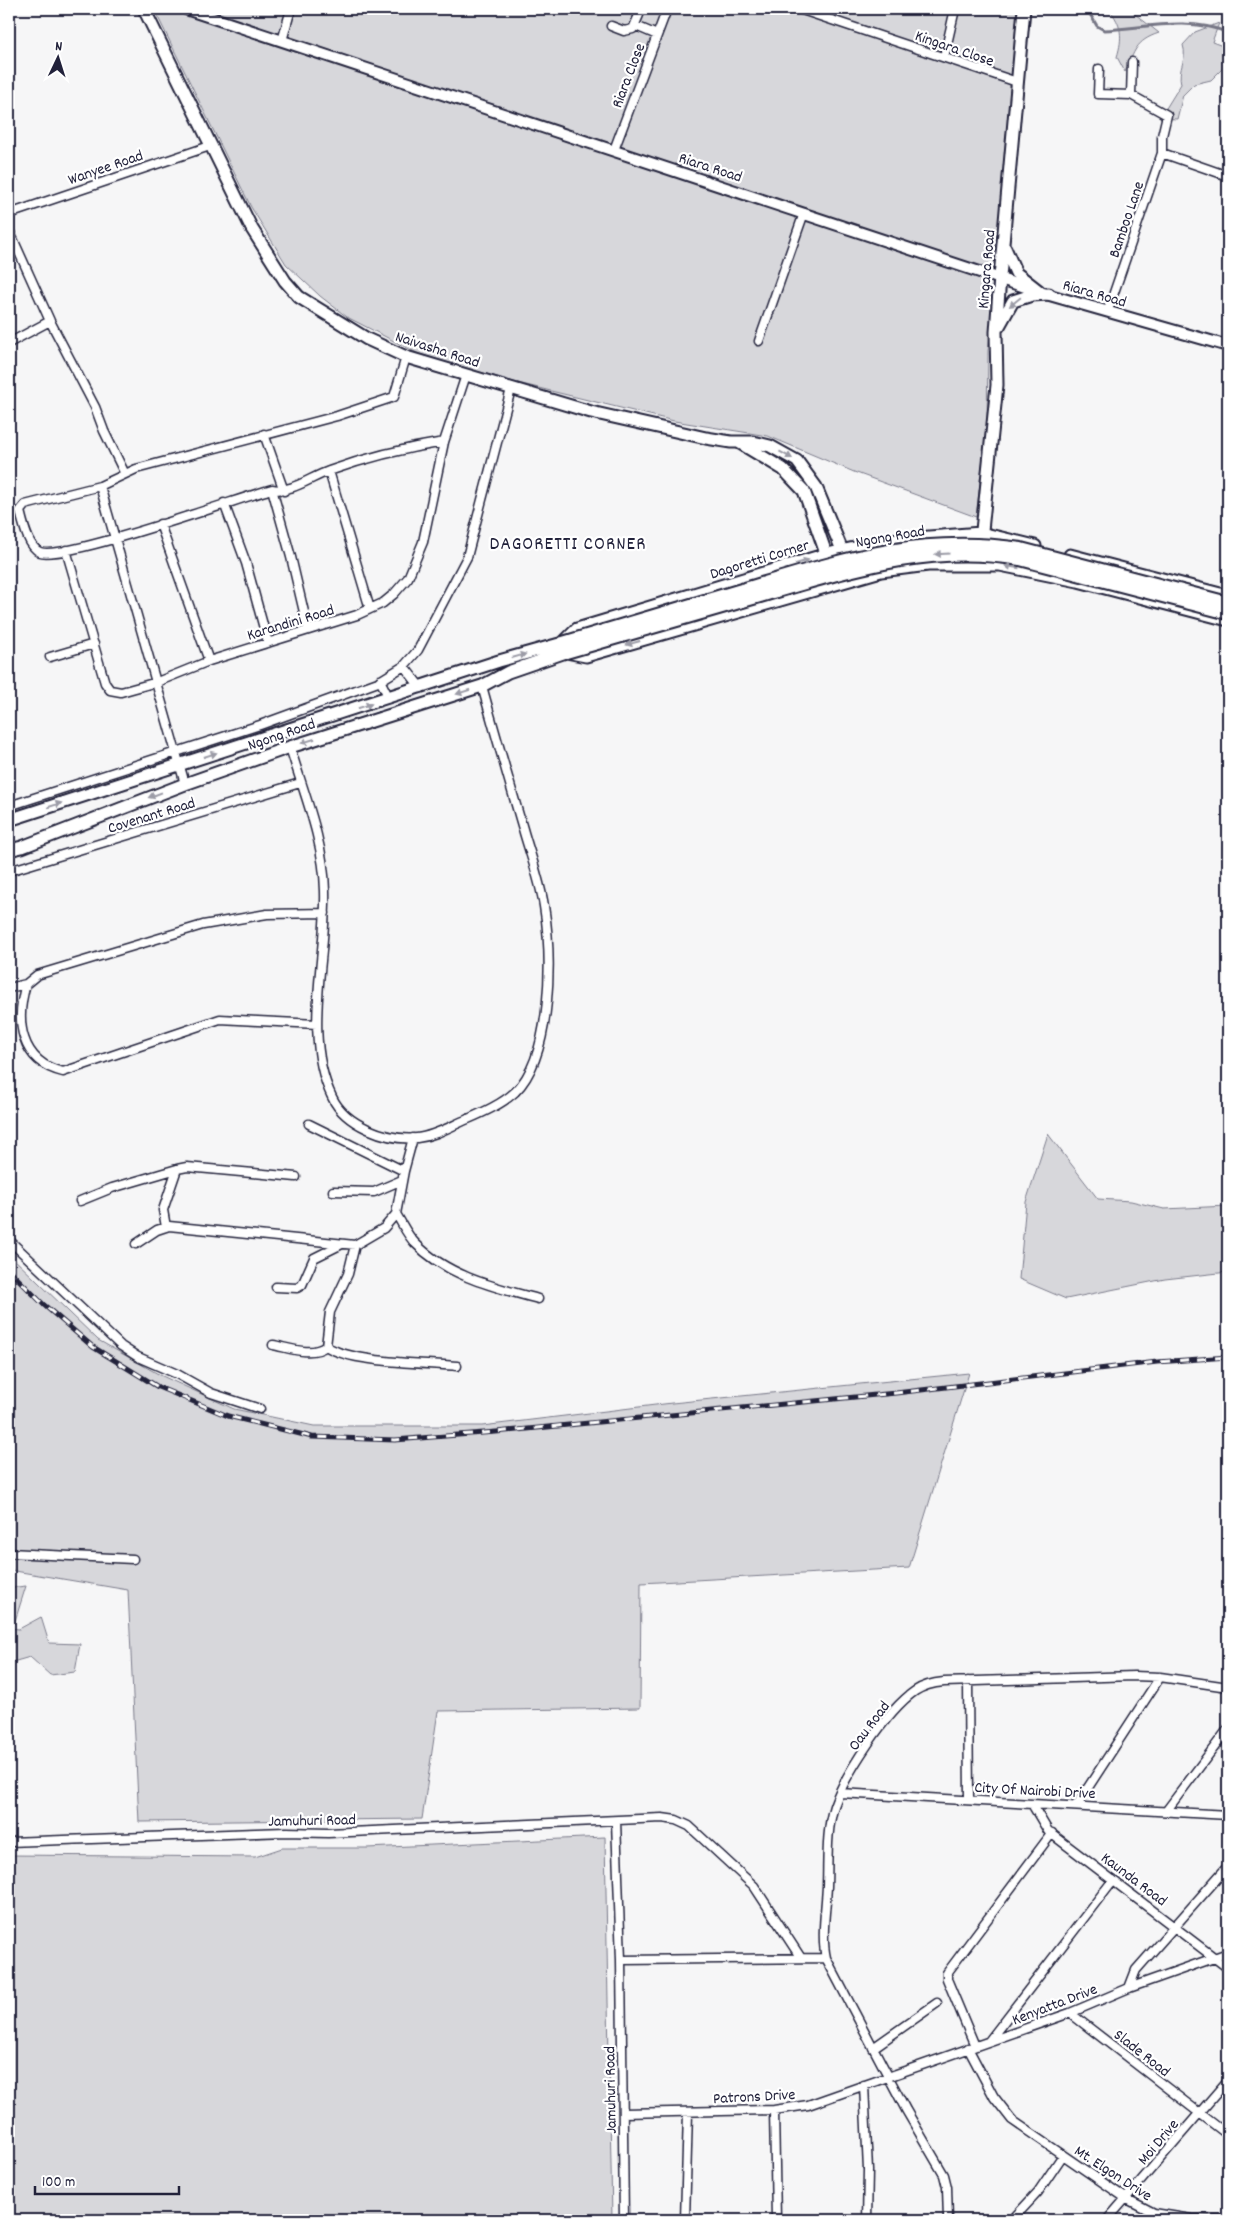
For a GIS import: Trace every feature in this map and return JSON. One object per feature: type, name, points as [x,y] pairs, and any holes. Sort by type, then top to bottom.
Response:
[{"type":"main road","name":"Naivasha Road","points":[[144,9],[252,229],[285,281],[295,292],[367,339],[406,356],[511,389],[625,420],[706,438],[753,442],[770,446],[797,461],[816,487],[842,550]]},
{"type":"main road","name":"Kingara Road","points":[[978,565],[997,385],[996,332],[1024,9]]},
{"type":"main road","points":[[1004,244],[1016,273],[1044,293]]},
{"type":"main road","points":[[996,332],[1013,301],[1044,293]]},
{"type":"main road","name":"Dagoretti Corner","points":[[672,602],[827,554],[804,491],[783,469],[740,442]]},
{"type":"main road","name":"Ngong Road","points":[[827,554],[890,540],[981,533],[1228,596]]},
{"type":"main road","name":"Ngong Road","points":[[9,850],[22,847],[185,784],[290,747],[482,686],[508,672],[564,648],[839,561],[887,549],[940,543],[994,545],[1021,549],[1228,603]]},
{"type":"main road","points":[[842,550],[850,574]]},
{"type":"main road","points":[[827,554],[833,579]]},
{"type":"main road","name":"Ngong Road","points":[[564,648],[586,656],[680,629],[833,579],[922,555],[991,554],[1053,567],[1228,613]]},
{"type":"main road","name":"Ngong Road","points":[[850,574],[893,568],[978,565],[1036,571],[1228,620]]},
{"type":"main road","name":"Ngong Road","points":[[9,820],[422,688],[499,661],[564,648],[833,579]]},
{"type":"main road","points":[[672,602],[680,629]]},
{"type":"main road","name":"Ngong Road","points":[[564,648],[577,630],[672,602]]},
{"type":"street","name":"Riara Road","points":[[186,9],[1044,293],[1228,346]]},
{"type":"street","points":[[282,40],[291,9]]},
{"type":"street","points":[[636,26],[639,9]]},
{"type":"street","name":"Riara Close","points":[[614,150],[667,9]]},
{"type":"street","name":"Kingara Close","points":[[799,9],[824,13],[1017,82]]},
{"type":"street","points":[[944,57],[955,9]]},
{"type":"street","points":[[611,26],[627,31],[636,26]]},
{"type":"street","points":[[636,26],[657,35]]},
{"type":"street","points":[[1099,68],[1098,94],[1130,95],[1132,62]]},
{"type":"street","name":"Bamboo Lane","points":[[1108,310],[1162,153],[1162,136],[1167,116],[1130,95]]},
{"type":"street","name":"Wanyee Road","points":[[9,214],[210,146]]},
{"type":"street","points":[[1162,153],[1228,176]]},
{"type":"street","points":[[759,341],[804,213]]},
{"type":"street","points":[[9,230],[50,321],[95,407],[104,431],[125,474]]},
{"type":"street","points":[[9,343],[50,321]]},
{"type":"street","points":[[406,356],[394,397],[337,416],[264,434],[125,474],[100,486],[21,508],[21,517],[34,548],[46,553],[115,539],[224,502],[272,489],[284,491],[329,471],[424,444],[444,442]]},
{"type":"street","name":"Karandini Road","points":[[66,550],[105,683],[110,690],[121,692],[157,682],[209,661],[370,610],[394,594],[412,571],[423,542],[444,442],[466,375]]},
{"type":"street","points":[[9,806],[260,725],[380,680],[404,666],[418,650],[467,557],[511,389]]},
{"type":"street","points":[[264,434],[284,491]]},
{"type":"street","points":[[329,471],[370,610]]},
{"type":"street","points":[[100,486],[185,784]]},
{"type":"street","points":[[272,489],[308,629]]},
{"type":"street","points":[[224,502],[246,562],[268,643]]},
{"type":"street","points":[[160,524],[209,661]]},
{"type":"street","points":[[50,657],[94,644]]},
{"type":"street","points":[[404,666],[422,688]]},
{"type":"street","points":[[380,680],[389,698]]},
{"type":"street","points":[[290,747],[322,858],[325,913],[317,1024],[320,1064],[338,1108],[347,1118],[361,1125],[398,1137],[413,1138],[435,1133],[482,1112],[515,1092],[528,1075],[534,1062],[545,1026],[548,994],[544,905],[482,686]]},
{"type":"street","name":"Covenant Road","points":[[9,871],[300,782]]},
{"type":"street","points":[[9,988],[26,984],[37,975],[203,925],[267,914],[325,913]]},
{"type":"street","points":[[26,984],[22,1006],[22,1034],[32,1054],[42,1064],[63,1072],[220,1019],[317,1024]]},
{"type":"street","points":[[309,1124],[404,1171]]},
{"type":"street","points":[[136,1244],[156,1230],[166,1227],[355,1245],[384,1228],[396,1214],[404,1171],[413,1138]]},
{"type":"street","points":[[80,1201],[112,1188],[187,1167],[296,1177]]},
{"type":"street","points":[[166,1227],[163,1210],[177,1169]]},
{"type":"street","points":[[333,1192],[374,1192],[402,1180]]},
{"type":"street","points":[[396,1214],[415,1243],[444,1266],[496,1288],[538,1299]]},
{"type":"street","points":[[9,1240],[121,1346],[138,1357],[177,1374],[211,1393],[260,1409]]},
{"type":"street","points":[[276,1287],[297,1288],[302,1285],[314,1258],[343,1244]]},
{"type":"street","points":[[326,1346],[330,1312],[348,1274],[355,1245]]},
{"type":"street","points":[[273,1345],[308,1351],[321,1349],[326,1346]]},
{"type":"street","points":[[326,1346],[335,1351],[358,1357],[457,1366]]},
{"type":"street","points":[[9,1553],[133,1559]]},
{"type":"street","points":[[1076,1806],[1160,1677]]},
{"type":"street","name":"Oau Road","points":[[888,2076],[826,1958],[824,1937],[830,1830],[833,1811],[840,1793],[876,1734],[909,1696],[927,1685],[968,1681],[1160,1677],[1228,1687]]},
{"type":"street","points":[[968,1681],[969,1800]]},
{"type":"street","points":[[1167,1810],[1228,1729]]},
{"type":"street","name":"City Of Nairobi Drive","points":[[840,1793],[1228,1814]]},
{"type":"street","name":"Kaunda Road","points":[[1032,1804],[1046,1828],[1228,1968]]},
{"type":"street","name":"Jamuhuri Road","points":[[9,1842],[286,1832],[328,1833],[662,1818],[676,1820],[690,1826],[754,1886],[800,1958]]},
{"type":"street","name":"Jamuhuri Road","points":[[616,1821],[621,1960],[624,2220]]},
{"type":"street","name":"Mt. Elgon Drive","points":[[1052,1833],[948,1973],[947,1979],[971,2047],[994,2097],[1012,2120],[1127,2199],[1154,2213],[1182,2218],[1226,2220]]},
{"type":"street","points":[[1129,1988],[1136,1970],[1228,1866]]},
{"type":"street","points":[[989,2041],[1113,1880]]},
{"type":"street","name":"Kenyatta Drive","points":[[888,2076],[1070,2013],[1129,1988],[1228,1953]]},
{"type":"street","points":[[621,1960],[826,1958]]},
{"type":"street","points":[[873,2048],[937,2003]]},
{"type":"street","name":"Slade Road","points":[[1070,2013],[1228,2135]]},
{"type":"street","points":[[888,2076],[944,2175],[947,2187],[948,2220]]},
{"type":"street","name":"Patrons Drive","points":[[623,2113],[774,2110],[808,2105],[888,2076]]},
{"type":"street","name":"Moi Drive","points":[[1107,2220],[1228,2080]]},
{"type":"street","points":[[864,2085],[868,2170],[867,2220]]},
{"type":"street","points":[[774,2110],[776,2220]]},
{"type":"street","points":[[685,2220],[688,2112]]},
{"type":"street","points":[[1012,2220],[1038,2192],[1063,2155]]},
{"type":"shaded area","points":[[154,9],[1022,9],[999,262],[988,351],[987,423],[976,517],[854,472],[768,436],[674,421],[514,382],[419,354],[347,317],[320,296],[286,264],[251,207]]},
{"type":"shaded area","points":[[1109,9],[1130,10],[1159,33],[1140,43],[1125,72],[1117,57],[1121,37],[1119,26]]},
{"type":"shaded area","points":[[1219,23],[1212,42],[1228,48],[1228,67],[1223,68],[1211,80],[1194,84],[1183,95],[1177,119],[1160,118],[1181,84],[1180,73],[1184,55],[1183,45],[1195,32]]},
{"type":"shaded area","points":[[1048,1134],[1098,1199],[1131,1201],[1164,1209],[1228,1206],[1228,1272],[1165,1279],[1066,1299],[1019,1279],[1026,1202]]},
{"type":"shaded area","points":[[9,1254],[98,1340],[160,1375],[234,1409],[314,1426],[482,1426],[672,1403],[969,1373],[909,1568],[641,1583],[640,1708],[438,1711],[422,1819],[139,1822],[128,1590],[9,1570]]},
{"type":"shaded area","points":[[26,1586],[14,1624],[9,1622],[9,1588]]},
{"type":"shaded area","points":[[41,1617],[49,1643],[80,1644],[75,1672],[50,1675],[30,1657],[9,1663],[9,1628],[19,1629]]},
{"type":"shaded area","points":[[605,1837],[612,2220],[9,2220],[9,1855],[255,1857],[282,1848],[367,1848]]},
{"type":"waterway","points":[[1087,9],[1097,26],[1104,30],[1182,24],[1198,25],[1228,33]]},
{"type":"railway","points":[[9,1270],[44,1305],[93,1347],[158,1387],[228,1416],[312,1437],[395,1440],[496,1432],[896,1393],[1157,1362],[1228,1357]]},
{"type":"district","name":"DAGORETTI CORNER","points":[[568,542]]}]
